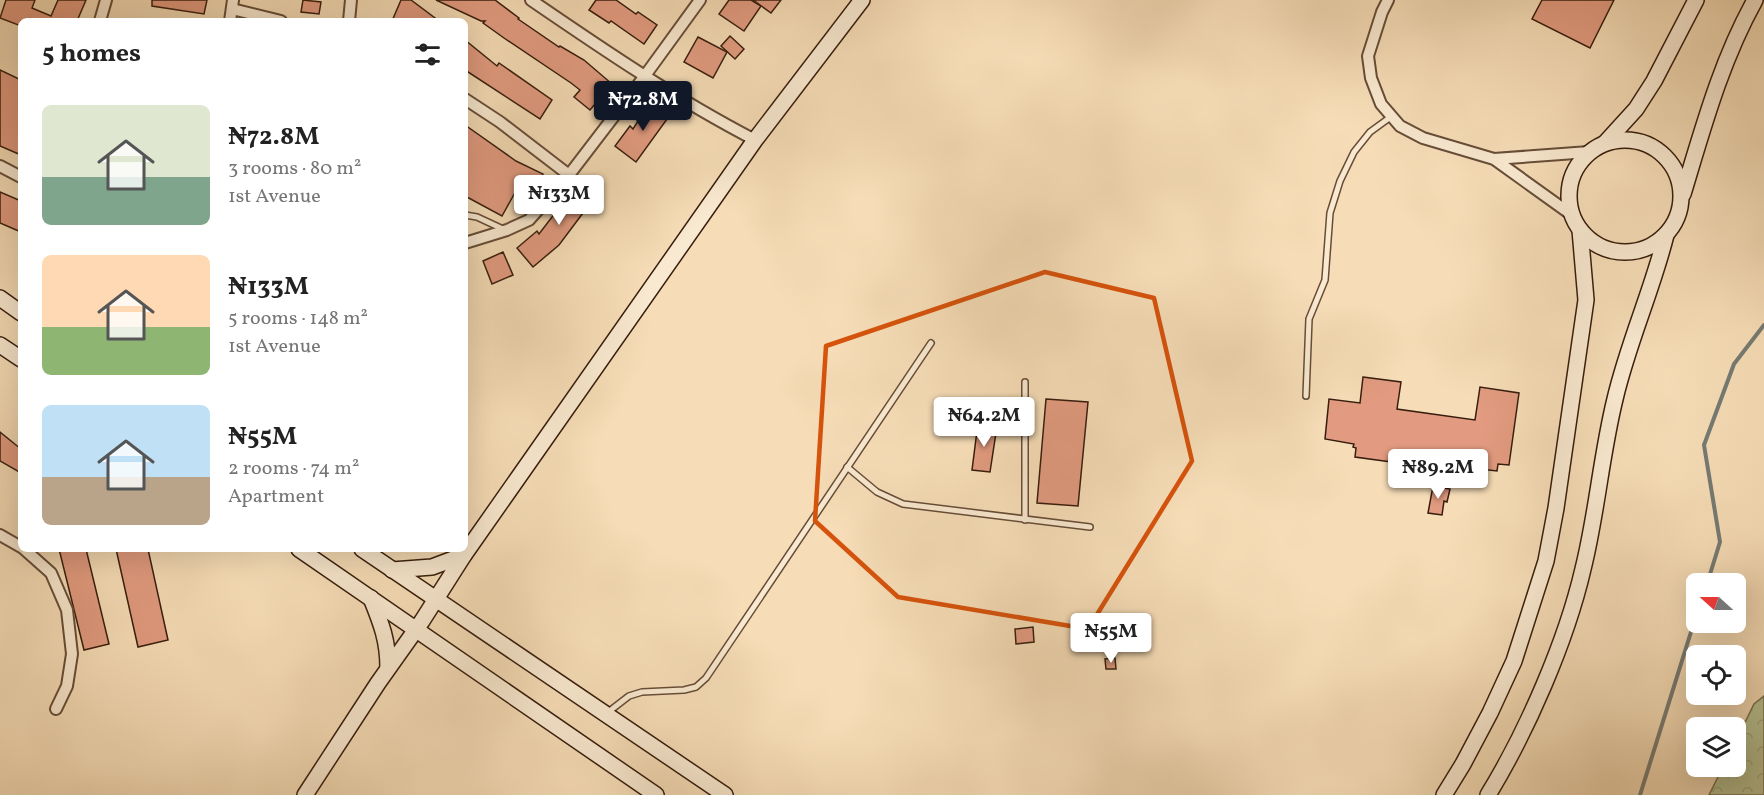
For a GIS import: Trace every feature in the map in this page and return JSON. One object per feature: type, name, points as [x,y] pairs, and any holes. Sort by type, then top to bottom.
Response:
[{"type":"street","points":[[101,18],[106,0]]},
{"type":"street","points":[[349,18],[351,0]]},
{"type":"street","points":[[531,0],[644,77],[755,140]]},
{"type":"street","points":[[468,242],[507,230],[529,220],[569,175],[700,0]]},
{"type":"street","points":[[468,549],[755,140],[862,0]]},
{"type":"street","points":[[1388,0],[1368,56],[1371,78],[1381,104],[1400,126],[1423,138],[1494,159],[1572,215]]},
{"type":"street","points":[[1605,143],[1636,109],[1654,81],[1696,0]]},
{"type":"street","points":[[1488,795],[1548,675],[1568,621],[1586,560],[1614,400],[1626,358],[1657,270],[1666,235],[1676,219],[1718,81],[1755,0]]},
{"type":"street","points":[[232,5],[272,18]]},
{"type":"street","points":[[468,101],[536,148],[569,175]]},
{"type":"street","points":[[1666,235],[1650,246],[1632,252],[1612,251],[1594,243],[1580,230],[1572,215],[1569,198],[1571,181],[1577,165],[1589,152],[1605,143],[1624,139],[1642,141],[1659,150],[1672,164],[1680,181],[1681,200]]},
{"type":"street","points":[[1494,159],[1589,152]]},
{"type":"street","points":[[0,166],[18,175]]},
{"type":"street","points":[[1443,795],[1463,764],[1514,661],[1546,561],[1563,465],[1586,300],[1580,230]]},
{"type":"street","points":[[0,298],[18,311]]},
{"type":"street","points":[[0,345],[18,357]]},
{"type":"street","points":[[0,534],[18,545]]},
{"type":"street","points":[[27,552],[51,573],[67,610],[72,654],[67,686],[56,709]]},
{"type":"street","points":[[303,552],[656,795]]},
{"type":"street","points":[[366,552],[725,795]]},
{"type":"street","points":[[305,795],[466,552]]},
{"type":"street","points":[[392,570],[432,567],[464,555]]},
{"type":"street","points":[[371,598],[384,630],[388,650],[388,669]]},
{"type":"lane","points":[[1306,396],[1309,319],[1324,280],[1330,213],[1340,181],[1354,152],[1370,132],[1392,116]]},
{"type":"lane","points":[[468,216],[507,230]]},
{"type":"lane","points":[[605,714],[629,696],[642,692],[684,690],[696,687],[706,678],[931,343]]},
{"type":"lane","points":[[1025,382],[1025,520]]},
{"type":"lane","points":[[847,467],[878,492],[903,504],[1090,527]]},
{"type":"highlighted area","points":[[1045,272],[1154,298],[1192,461],[1088,629],[898,597],[815,521],[826,346]]},
{"type":"green space","points":[[1764,696],[1764,795],[1709,795],[1718,777],[1746,777],[1746,720],[1754,704]]},
{"type":"building","points":[[6,0],[35,0],[32,8],[51,16],[58,0],[86,0],[78,18],[18,18],[18,25],[0,18]]},
{"type":"building","points":[[152,0],[207,0],[204,14],[152,6]]},
{"type":"building","points":[[303,0],[321,2],[319,14],[301,12]]},
{"type":"building","points":[[401,0],[411,0],[435,18],[393,18]]},
{"type":"building","points":[[436,0],[495,0],[559,47],[584,60],[612,84],[590,110],[574,97],[580,90],[483,23],[485,21]]},
{"type":"building","points":[[596,0],[616,0],[657,25],[644,44],[611,21],[609,23],[589,10]]},
{"type":"building","points":[[729,0],[751,0],[761,6],[744,31],[719,14]]},
{"type":"building","points":[[753,0],[781,0],[771,13]]},
{"type":"building","points":[[1542,0],[1614,0],[1590,48],[1532,19]]},
{"type":"building","points":[[730,36],[744,49],[735,59],[721,46]]},
{"type":"building","points":[[698,37],[727,52],[713,78],[684,62]]},
{"type":"building","points":[[468,42],[497,66],[499,63],[552,100],[540,119],[468,72]]},
{"type":"building","points":[[0,70],[18,79],[18,154],[0,146]]},
{"type":"building","points":[[650,102],[670,115],[636,162],[615,146],[630,126],[633,129]]},
{"type":"building","points":[[468,127],[516,161],[543,174],[532,196],[517,189],[502,216],[468,198]]},
{"type":"building","points":[[584,182],[601,197],[588,211],[586,209],[559,245],[533,267],[517,248],[537,231],[539,234],[559,208]]},
{"type":"building","points":[[0,192],[18,200],[18,231],[0,223]]},
{"type":"building","points":[[503,252],[513,275],[492,284],[483,261]]},
{"type":"building","points":[[1363,377],[1401,382],[1397,409],[1475,420],[1480,387],[1519,393],[1509,465],[1498,464],[1497,471],[1462,467],[1462,459],[1430,454],[1428,467],[1355,457],[1354,444],[1325,439],[1329,399],[1360,403]]},
{"type":"building","points":[[1046,399],[1088,402],[1078,506],[1037,503]]},
{"type":"building","points":[[978,423],[997,426],[990,472],[972,470]]},
{"type":"building","points":[[0,432],[18,447],[18,471],[0,461]]},
{"type":"building","points":[[1433,486],[1450,489],[1447,502],[1444,501],[1442,515],[1428,513]]},
{"type":"building","points":[[60,552],[87,552],[109,644],[84,650]]},
{"type":"building","points":[[117,552],[149,552],[168,640],[138,647]]},
{"type":"building","points":[[1033,627],[1034,642],[1016,644],[1015,629]]},
{"type":"building","points":[[1115,658],[1116,669],[1106,669],[1105,659]]},
{"type":"waterway","points":[[1710,573],[1720,542],[1704,445],[1734,364],[1764,325]]},
{"type":"waterway","points":[[1640,795],[1691,633]]}]
